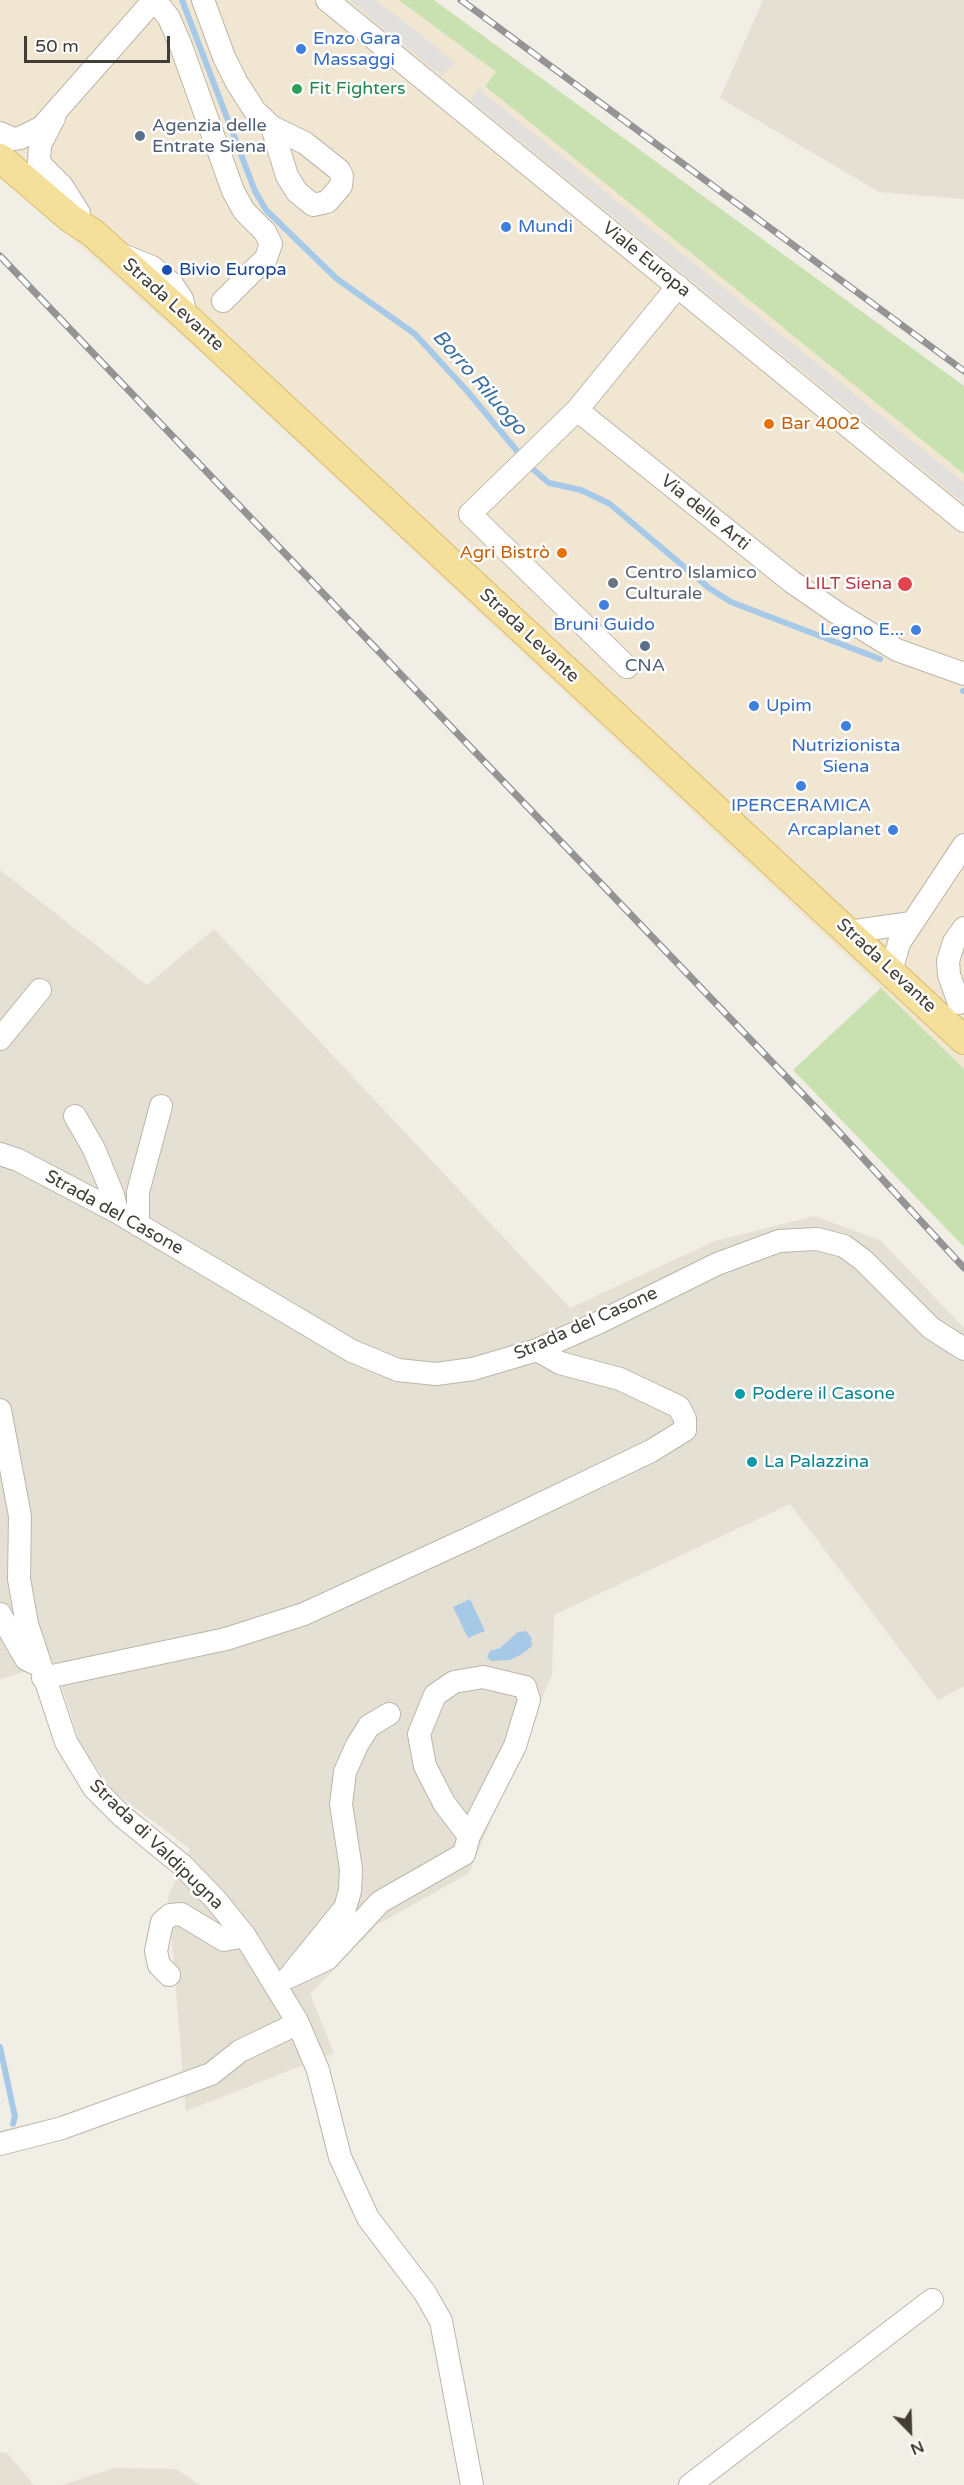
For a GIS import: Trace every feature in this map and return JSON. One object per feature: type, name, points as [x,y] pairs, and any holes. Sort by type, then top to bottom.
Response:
[{"type":"main road","name":"Strada Levante","points":[[0,144],[891,972],[953,1007],[964,1040]]},
{"type":"main road","name":"Strada Levante","points":[[0,158],[70,218],[86,223]]},
{"type":"street","points":[[0,133],[13,139],[27,136],[56,114],[154,0],[169,18],[181,46],[233,191],[244,211],[265,232],[271,244],[266,258],[223,301]]},
{"type":"street","points":[[203,0],[237,83],[255,111],[272,127]]},
{"type":"street","name":"Viale Europa","points":[[327,0],[964,521]]},
{"type":"street","points":[[56,114],[40,145],[39,163],[62,186],[86,223]]},
{"type":"street","points":[[627,667],[470,514],[577,410],[678,286]]},
{"type":"street","name":"Via delle Arti","points":[[577,410],[782,575],[837,613],[897,650],[964,674]]},
{"type":"street","points":[[891,972],[895,951],[911,923],[930,900],[964,845]]},
{"type":"street","points":[[848,932],[911,923]]},
{"type":"street","points":[[953,1007],[948,961],[954,942],[964,928]]},
{"type":"street","points":[[0,1039],[40,990]]},
{"type":"street","points":[[138,1225],[138,1192],[161,1106]]},
{"type":"street","points":[[75,1116],[94,1149],[113,1195],[117,1212]]},
{"type":"street","name":"Strada del Casone","points":[[0,1154],[18,1160],[117,1212],[352,1351],[398,1370],[436,1374],[473,1369],[537,1350],[600,1322],[717,1264],[779,1242],[817,1239],[844,1246],[863,1260],[931,1328],[964,1349]]},
{"type":"street","points":[[0,1614],[26,1659],[42,1672],[226,1639],[286,1621],[476,1536],[651,1451],[685,1430],[685,1419],[679,1407],[620,1379],[560,1363],[537,1350]]},
{"type":"street","name":"Strada di Valdipugna","points":[[0,1410],[20,1516],[19,1579],[27,1624],[66,1742],[94,1788],[122,1816],[182,1865],[215,1899],[284,1983],[318,2070],[340,2157],[368,2218],[425,2293],[441,2321],[472,2485]]},
{"type":"street","points":[[284,1983],[327,1959],[380,1902],[464,1854],[469,1836],[514,1746],[528,1700],[525,1687],[483,1677],[454,1682],[435,1695],[418,1734],[425,1766],[444,1803],[469,1836]]},
{"type":"street","points":[[284,1983],[345,1908],[350,1891],[351,1869],[341,1804],[345,1772],[357,1745],[369,1726],[389,1714]]},
{"type":"street","points":[[169,1975],[159,1965],[156,1952],[162,1922],[170,1915],[181,1914],[224,1940],[245,1936]]},
{"type":"street","points":[[0,2144],[62,2128],[211,2074],[240,2050],[286,2029],[297,2021]]},
{"type":"street","points":[[690,2485],[932,2300]]},
{"type":"shaded area","points":[[0,0],[399,0],[496,72],[486,86],[964,474],[964,1069],[881,988],[212,363],[0,174]]},
{"type":"shaded area","points":[[349,0],[376,0],[455,62],[442,76]]},
{"type":"shaded area","points":[[763,0],[964,0],[964,199],[879,192],[720,98]]},
{"type":"shaded area","points":[[479,89],[964,483],[964,503],[470,100]]},
{"type":"shaded area","points":[[0,870],[147,985],[214,929],[570,1308],[715,1241],[814,1216],[880,1240],[964,1328],[964,1686],[938,1700],[790,1504],[554,1615],[552,1674],[469,1873],[377,1925],[310,1994],[334,2053],[186,2111],[168,1896],[190,1849],[112,1790],[80,1744],[54,1663],[0,1679]]},
{"type":"shaded area","points":[[0,2452],[7,2453],[34,2485],[0,2485]]},
{"type":"shaded area","points":[[114,2468],[176,2469],[200,2485],[62,2485]]},
{"type":"green space","points":[[399,0],[434,0],[964,386],[964,474],[485,86],[496,72]]},
{"type":"green space","points":[[881,988],[964,1069],[964,1247],[793,1070]]},
{"type":"water","points":[[470,1599],[485,1631],[468,1638],[453,1607]]},
{"type":"water","points":[[526,1631],[531,1637],[532,1646],[522,1654],[510,1660],[491,1661],[487,1657],[490,1651],[500,1648],[518,1632]]},
{"type":"waterway","name":"Borro Riluogo","points":[[182,0],[255,191],[266,210],[337,279],[415,334],[468,392],[522,457]]},
{"type":"waterway","name":"Borro Riluogo","points":[[528,465],[549,483],[581,490],[610,504],[709,588],[731,602],[880,659]]},
{"type":"waterway","points":[[0,2047],[15,2117],[13,2124]]},
{"type":"railway","points":[[461,0],[964,371]]},
{"type":"railway","points":[[0,256],[839,1132],[964,1268]]},
{"type":"place","name":"Enzo Gara Massaggi","points":[[301,49]]},
{"type":"place","name":"Fit Fighters","points":[[297,89]]},
{"type":"place","name":"Agenzia delle Entrate Siena","points":[[140,136]]},
{"type":"place","name":"Mundi","points":[[506,227]]},
{"type":"place","name":"Bivio Europa","points":[[167,270]]},
{"type":"place","name":"Bar 4002","points":[[769,424]]},
{"type":"place","name":"Agri Bistrò","points":[[562,553]]},
{"type":"place","name":"Centro Islamico Culturale","points":[[613,583]]},
{"type":"place","name":"LILT Siena","points":[[905,584]]},
{"type":"place","name":"Bruni Guido","points":[[604,605]]},
{"type":"place","name":"Legno E...","points":[[916,630]]},
{"type":"place","name":"CNA","points":[[645,646]]},
{"type":"place","name":"Upim","points":[[754,706]]},
{"type":"place","name":"Nutrizionista Siena","points":[[846,726]]},
{"type":"place","name":"IPERCERAMICA","points":[[801,786]]},
{"type":"place","name":"Arcaplanet","points":[[893,830]]},
{"type":"place","name":"Podere il Casone","points":[[740,1394]]},
{"type":"place","name":"La Palazzina","points":[[752,1462]]}]
